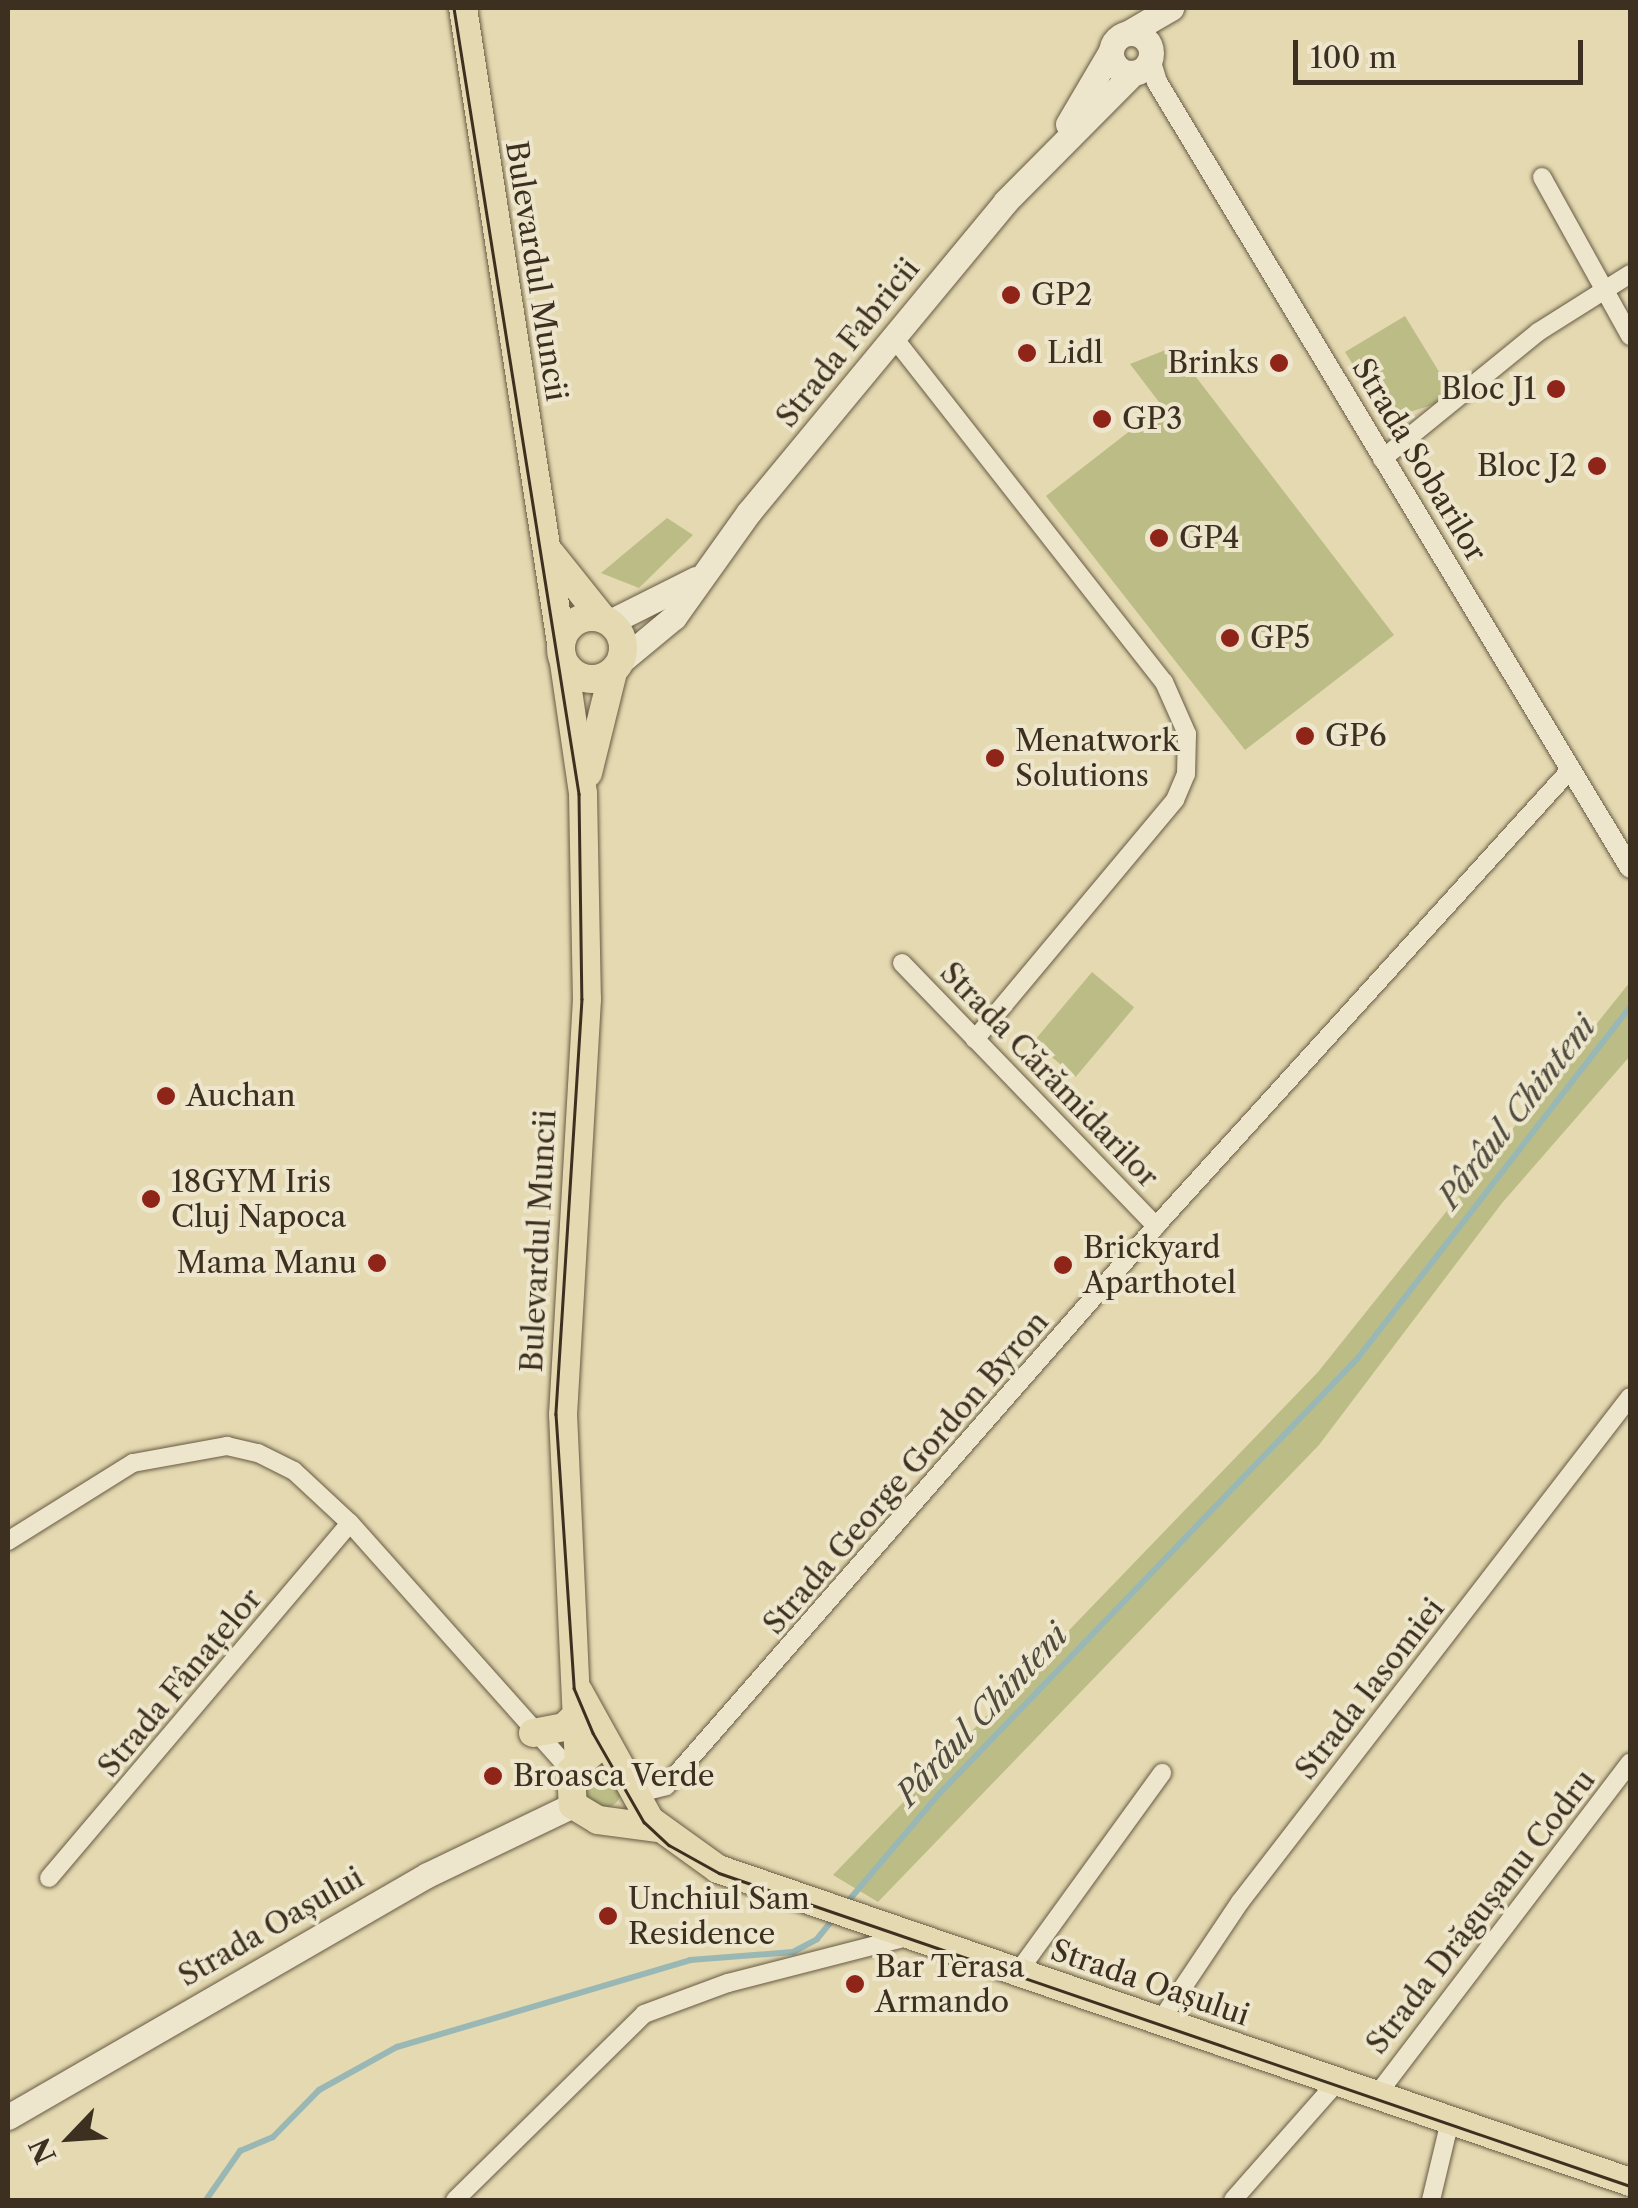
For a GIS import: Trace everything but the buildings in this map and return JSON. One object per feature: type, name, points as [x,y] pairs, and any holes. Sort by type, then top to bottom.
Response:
[{"type":"main road","name":"Bulevardul Muncii","points":[[463,8],[583,794],[586,999],[564,1414],[579,1703],[575,1766]]},
{"type":"main road","name":"Strada Fabricii","points":[[1053,150],[1119,42],[1168,10]]},
{"type":"main road","name":"Strada Fabricii","points":[[617,667],[674,617],[696,580],[1053,150],[1147,67],[1168,10]]},
{"type":"main road","points":[[1141,36],[1147,67],[1115,65],[1119,42],[1141,36]]},
{"type":"main road","name":"Bulevardul Muncii","points":[[546,544],[606,620]]},
{"type":"main road","name":"Strada Fabricii","points":[[606,620],[696,580]]},
{"type":"main road","points":[[606,620],[623,644],[617,667],[588,680],[562,653],[571,624],[606,620]]},
{"type":"main road","name":"Bulevardul Muncii","points":[[583,794],[617,667]]},
{"type":"main road","name":"Bulevardul Muncii","points":[[579,1703],[610,1751]]},
{"type":"main road","points":[[533,1733],[564,1727],[579,1703]]},
{"type":"main road","points":[[610,1751],[635,1794],[624,1812],[607,1820],[588,1817],[573,1804],[575,1766],[610,1751]]},
{"type":"main road","name":"Strada Oașului","points":[[635,1794],[658,1828],[699,1859],[766,1886],[1630,2182]]},
{"type":"main road","name":"Strada Oașului","points":[[8,2116],[427,1874],[573,1804]]},
{"type":"main road","name":"Strada Oașului","points":[[607,1820],[658,1828]]},
{"type":"street","name":"Strada Sobarilor","points":[[1147,67],[1630,868]]},
{"type":"street","points":[[1542,176],[1630,336]]},
{"type":"street","points":[[1382,458],[1538,332],[1630,274]]},
{"type":"street","points":[[894,338],[1164,682],[1187,734],[1186,774],[1175,800],[976,1039]]},
{"type":"street","name":"Strada George Gordon Byron","points":[[635,1794],[666,1786],[1156,1226],[1571,769]]},
{"type":"street","name":"Strada Cărămidarilor","points":[[902,963],[1156,1226]]},
{"type":"street","name":"Strada Iasomiei","points":[[1161,2020],[1240,1902],[1630,1396]]},
{"type":"street","points":[[8,1542],[133,1463],[227,1446],[294,1471],[350,1523],[533,1733],[575,1766]]},
{"type":"street","name":"Strada Fânațelor","points":[[49,1878],[350,1523]]},
{"type":"street","name":"Strada Drăgușanu Codru","points":[[1376,2096],[1630,1763]]},
{"type":"street","points":[[1018,1972],[1162,1774]]},
{"type":"street","points":[[455,2200],[644,2014],[714,1987],[911,1936]]},
{"type":"street","points":[[1234,2200],[1336,2082]]},
{"type":"street","points":[[1431,2200],[1450,2121]]},
{"type":"green space","points":[[1405,316],[1455,398],[1387,419],[1345,352]]},
{"type":"green space","points":[[1173,347],[1394,635],[1245,750],[1046,496],[1162,406],[1130,364]]},
{"type":"green space","points":[[667,518],[693,535],[639,588],[601,573]]},
{"type":"green space","points":[[1092,972],[1134,1007],[1076,1077],[1034,1042]]},
{"type":"green space","points":[[1630,982],[1630,1056],[1502,1203],[1319,1445],[878,1902],[833,1875],[1318,1372]]},
{"type":"green space","points":[[601,1767],[616,1773],[622,1788],[616,1803],[601,1809],[586,1803],[580,1788],[586,1773]]},
{"type":"waterway","name":"Pârâul Chinteni","points":[[844,1906],[940,1793],[1357,1359],[1630,1007]]},
{"type":"waterway","name":"Pârâul Chinteni","points":[[206,2200],[240,2151],[273,2137],[319,2090],[397,2047],[690,1960],[793,1952],[817,1939],[833,1919]]},
{"type":"tram line","points":[[454,8],[579,794],[582,999],[556,1414],[574,1688],[593,1733],[644,1822],[669,1845],[719,1873],[1630,2186]]},
{"type":"place","name":"GP2","points":[[1011,295]]},
{"type":"place","name":"Lidl","points":[[1027,353]]},
{"type":"place","name":"Brinks","points":[[1279,363]]},
{"type":"place","name":"Bloc J1","points":[[1556,389]]},
{"type":"place","name":"GP3","points":[[1102,419]]},
{"type":"place","name":"Bloc J2","points":[[1597,466]]},
{"type":"place","name":"GP4","points":[[1159,538]]},
{"type":"place","name":"GP5","points":[[1230,638]]},
{"type":"place","name":"GP6","points":[[1305,736]]},
{"type":"place","name":"Menatwork Solutions","points":[[995,758]]},
{"type":"place","name":"Auchan","points":[[166,1096]]},
{"type":"place","name":"18GYM Iris Cluj Napoca","points":[[151,1199]]},
{"type":"place","name":"Mama Manu","points":[[377,1263]]},
{"type":"place","name":"Brickyard Aparthotel","points":[[1063,1265]]},
{"type":"place","name":"Broasca Verde","points":[[493,1776]]},
{"type":"place","name":"Unchiul Sam Residence","points":[[608,1916]]},
{"type":"place","name":"Bar Terasa Armando","points":[[855,1984]]}]
